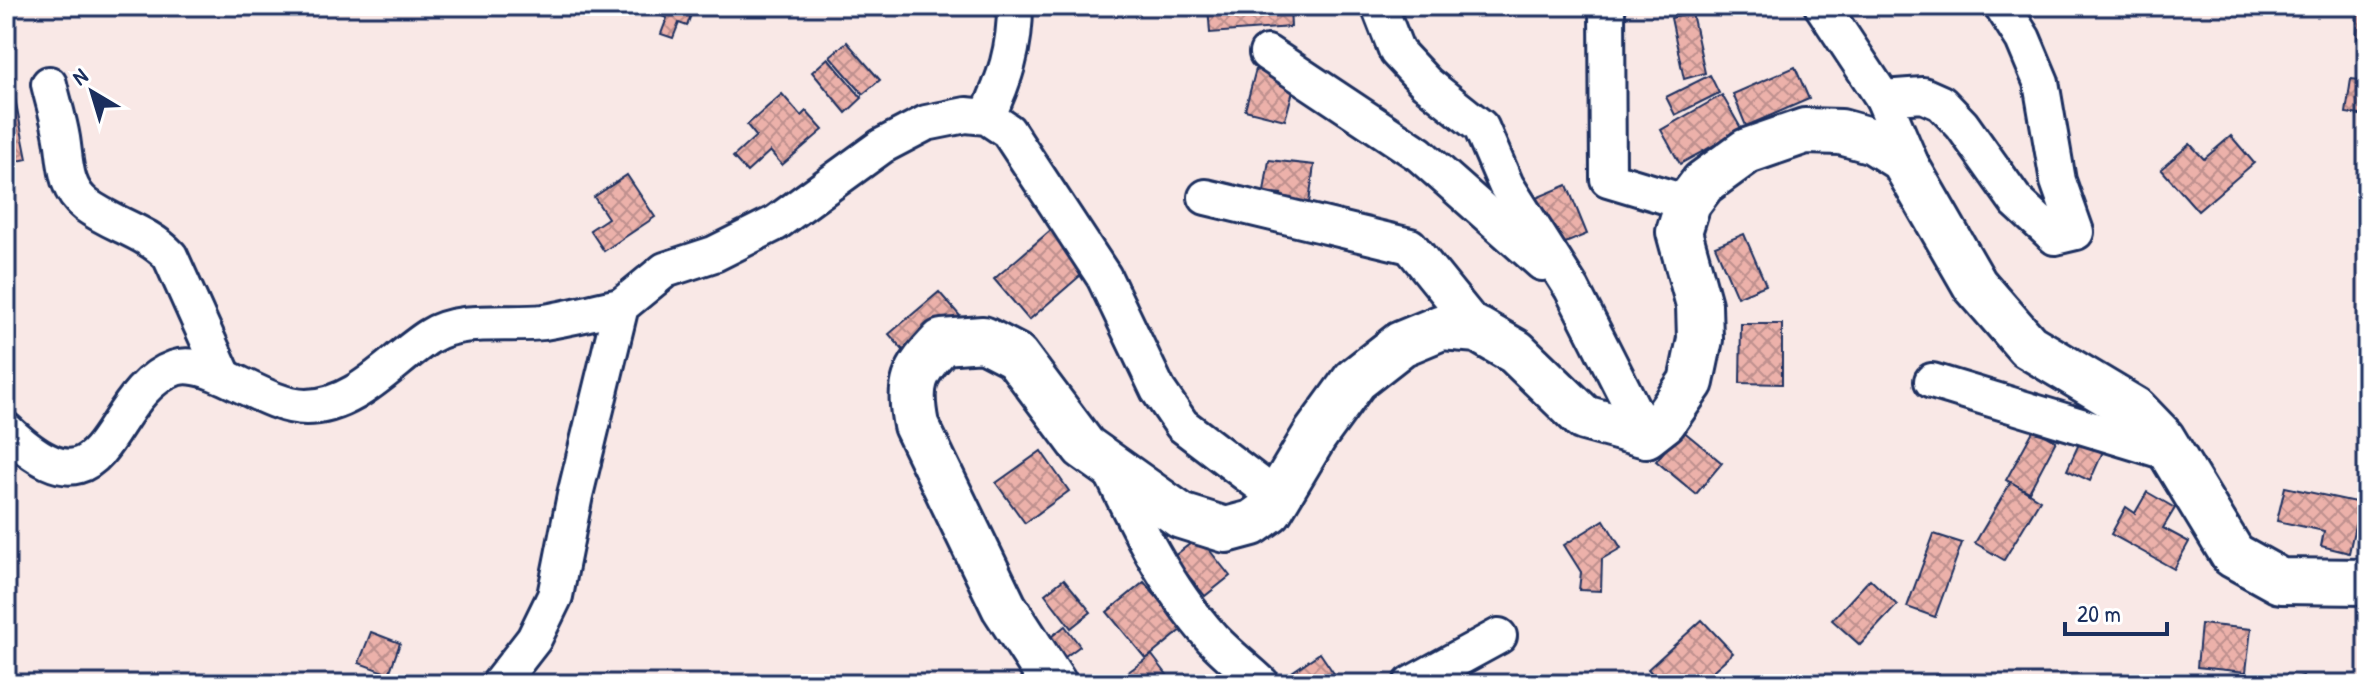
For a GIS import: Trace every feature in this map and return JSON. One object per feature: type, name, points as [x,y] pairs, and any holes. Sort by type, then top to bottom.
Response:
[{"type":"street","points":[[987,117],[1009,72],[1015,39],[1015,6]]},
{"type":"street","points":[[1379,6],[1397,52],[1426,83],[1481,127],[1506,185],[1572,289],[1646,435]]},
{"type":"street","points":[[1607,6],[1608,179],[1688,203]]},
{"type":"street","points":[[1822,6],[1883,98],[1921,188]]},
{"type":"street","points":[[1883,98],[1923,95],[1941,103],[1962,125],[2016,201],[2055,237],[2076,232],[2058,181],[2041,82],[2023,39],[2002,6]]},
{"type":"street","points":[[1267,53],[1419,154],[1572,289]]},
{"type":"street","points":[[49,84],[66,172],[74,192],[86,205],[156,241],[170,256],[224,376]]},
{"type":"street","points":[[6,430],[44,459],[63,468],[78,467],[109,438],[152,384],[176,368],[198,367],[224,376],[281,405],[310,407],[345,396],[372,381],[432,334],[455,327],[546,321],[621,306],[665,270],[714,254],[776,223],[882,146],[915,129],[966,115],[987,117],[1008,131],[1050,190],[1104,277],[1158,390],[1182,425],[1278,498]]},
{"type":"street","points":[[1646,435],[1664,421],[1691,382],[1700,339],[1699,305],[1679,232],[1688,203],[1703,183],[1747,151],[1805,131],[1841,132],[1873,141],[1903,160],[1975,285],[2003,321],[2028,346],[2135,410],[2173,454],[2233,555],[2280,581],[2367,582]]},
{"type":"street","points":[[1206,197],[1410,246],[1478,330],[1516,352],[1584,418],[1646,435]]},
{"type":"street","points":[[499,684],[534,639],[555,596],[567,552],[575,495],[621,306]]},
{"type":"street","points":[[1054,684],[1004,607],[916,425],[910,396],[919,366],[942,342],[983,339],[1016,356],[1065,426],[1084,447],[1181,516],[1226,530],[1252,523],[1270,510],[1315,435],[1355,380],[1378,359],[1401,344],[1442,327],[1478,330]]},
{"type":"street","points":[[1932,381],[2173,454]]},
{"type":"street","points":[[1107,462],[1140,532],[1179,595],[1212,638],[1262,684]]},
{"type":"street","points":[[1411,684],[1499,636]]},
{"type":"building","points":[[660,6],[694,6],[687,26],[679,23],[673,38],[661,34],[667,18],[657,14]]},
{"type":"building","points":[[1208,6],[1290,6],[1291,27],[1210,33]]},
{"type":"building","points":[[2358,12],[2367,13],[2367,39],[2357,39]]},
{"type":"building","points":[[1692,13],[1705,73],[1684,79],[1671,18]]},
{"type":"building","points":[[847,42],[880,80],[863,94],[830,56]]},
{"type":"building","points":[[6,53],[27,159],[13,162],[16,177],[6,180]]},
{"type":"building","points":[[828,58],[862,98],[846,113],[812,72]]},
{"type":"building","points":[[1795,67],[1809,99],[1746,126],[1733,94]]},
{"type":"building","points":[[1256,69],[1296,80],[1285,120],[1245,110]]},
{"type":"building","points":[[1710,75],[1719,93],[1675,115],[1666,97]]},
{"type":"building","points":[[2351,79],[2367,81],[2367,116],[2346,113]]},
{"type":"building","points":[[782,94],[801,116],[806,111],[823,130],[782,165],[770,151],[747,172],[733,157],[756,136],[747,125]]},
{"type":"building","points":[[1722,95],[1742,130],[1680,164],[1661,130]]},
{"type":"building","points":[[2231,136],[2254,163],[2198,211],[2161,169],[2190,144],[2204,159]]},
{"type":"building","points":[[1269,160],[1314,165],[1308,211],[1280,207],[1281,194],[1264,192]]},
{"type":"building","points":[[627,175],[655,217],[604,251],[590,230],[608,218],[594,197]]},
{"type":"building","points":[[1567,185],[1587,234],[1556,247],[1536,198]]},
{"type":"building","points":[[1052,229],[1088,269],[1029,320],[994,279]]},
{"type":"building","points":[[1744,234],[1766,285],[1737,297],[1715,246]]},
{"type":"building","points":[[939,292],[960,316],[910,358],[889,334]]},
{"type":"building","points":[[1741,324],[1782,324],[1782,384],[1740,383]]},
{"type":"building","points":[[2034,429],[2056,441],[2029,492],[2006,480]]},
{"type":"building","points":[[1682,430],[1722,463],[1696,494],[1656,461]]},
{"type":"building","points":[[2082,437],[2105,447],[2090,481],[2067,470]]},
{"type":"building","points":[[1041,451],[1069,491],[1025,523],[996,483]]},
{"type":"building","points":[[2011,482],[2040,500],[2004,560],[1975,543]]},
{"type":"building","points":[[2285,487],[2360,503],[2349,553],[2321,546],[2324,531],[2277,521]]},
{"type":"building","points":[[2147,492],[2175,508],[2163,528],[2189,542],[2174,569],[2111,534],[2126,507],[2135,513]]},
{"type":"building","points":[[1604,520],[1621,548],[1602,559],[1601,591],[1579,590],[1581,572],[1564,545]]},
{"type":"building","points":[[1934,534],[1962,543],[1935,617],[1907,607]]},
{"type":"building","points":[[1199,537],[1230,576],[1205,596],[1173,557]]},
{"type":"building","points":[[1064,579],[1091,612],[1071,628],[1045,594]]},
{"type":"building","points":[[1870,579],[1897,605],[1860,645],[1832,620]]},
{"type":"building","points":[[1144,582],[1183,629],[1146,659],[1107,612]]},
{"type":"building","points":[[1702,620],[1733,653],[1698,684],[1661,684],[1648,669]]},
{"type":"building","points":[[2201,624],[2251,629],[2246,672],[2197,667]]},
{"type":"building","points":[[1065,626],[1080,646],[1065,657],[1051,637]]},
{"type":"building","points":[[371,632],[400,643],[389,674],[359,663]]},
{"type":"building","points":[[1320,653],[1341,684],[1287,684],[1283,678]]},
{"type":"building","points":[[1152,655],[1174,684],[1112,684],[1146,659]]},
{"type":"building","points":[[2303,676],[2305,684],[2270,684]]}]
